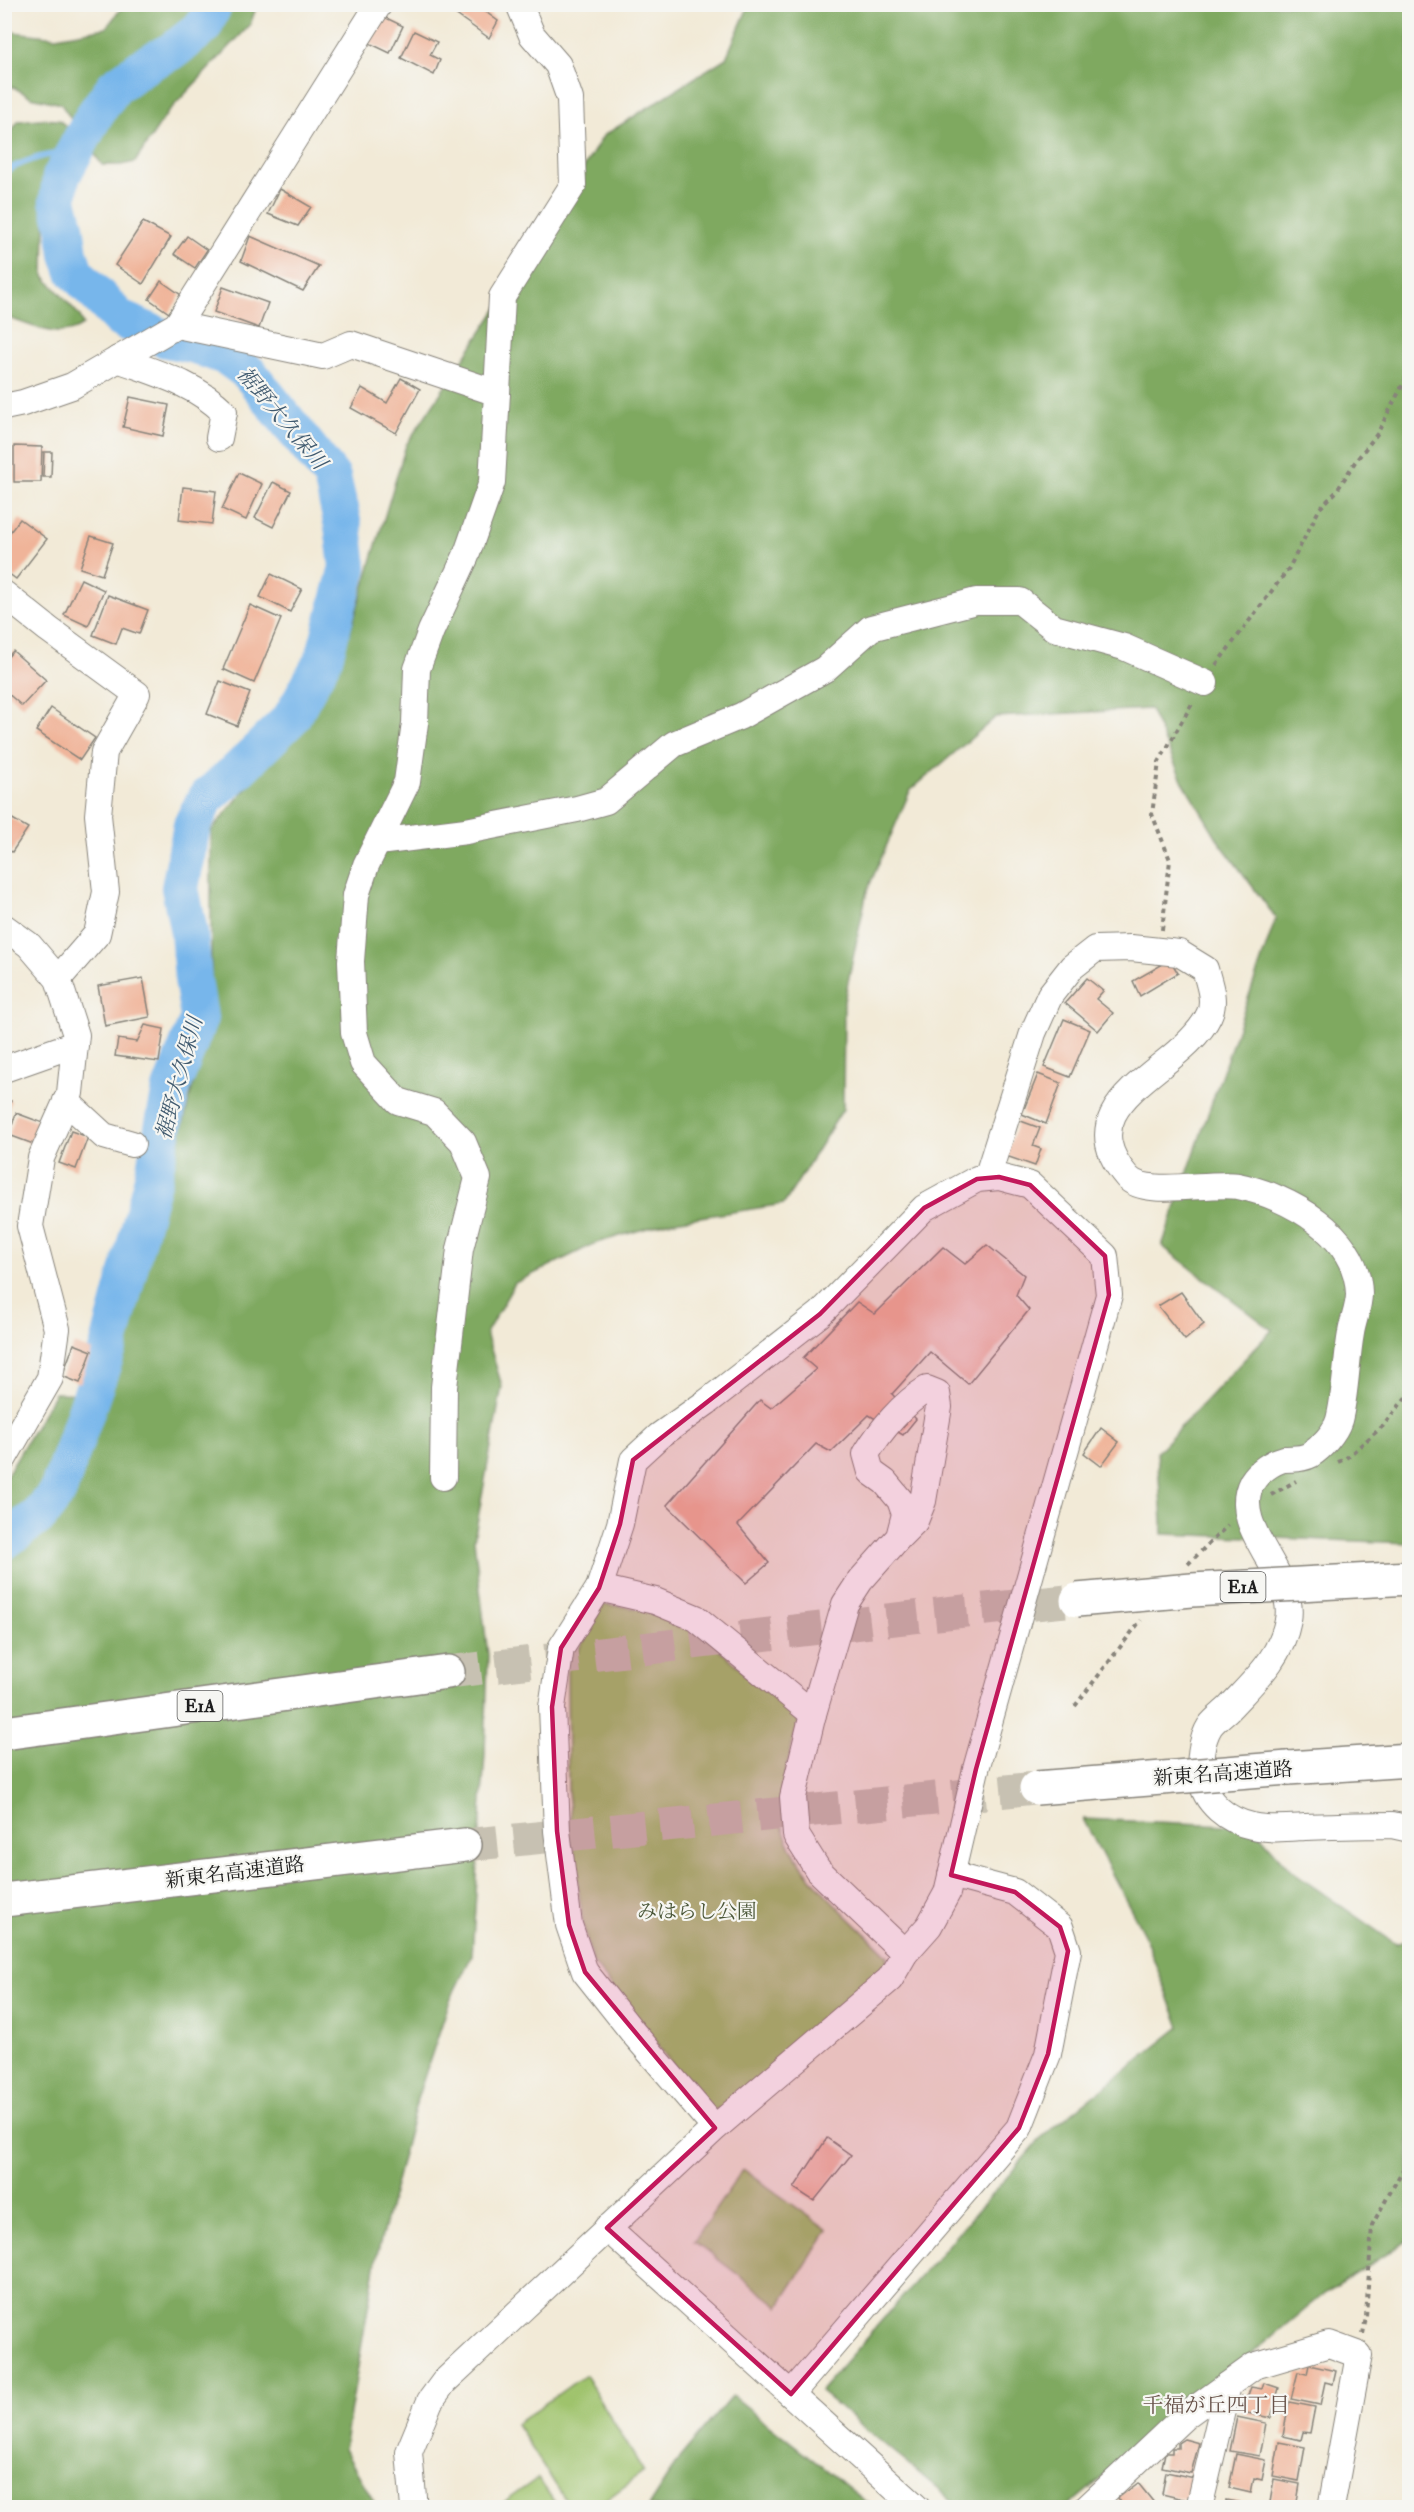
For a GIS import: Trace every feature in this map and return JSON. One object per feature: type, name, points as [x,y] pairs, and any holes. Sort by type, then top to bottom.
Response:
[{"type":"highway","name":"E1A","points":[[1077,1600],[1192,1590],[1410,1578]]},
{"type":"highway","name":"E1A","points":[[4,1733],[448,1672]]},
{"type":"highway","name":"新東名高速道路","points":[[1036,1788],[1410,1760]]},
{"type":"highway","name":"新東名高速道路","points":[[4,1900],[465,1845]]},
{"type":"street","points":[[4,407],[23,404],[72,386],[177,325],[380,4]]},
{"type":"street","points":[[443,1478],[444,1387],[460,1249],[478,1178],[463,1142],[434,1112],[398,1101],[363,1063],[354,1033],[351,992],[356,895],[407,782],[417,669],[431,631],[466,556],[492,482],[502,297],[573,185],[570,99],[558,65],[532,35],[519,4]]},
{"type":"street","points":[[177,325],[323,356],[351,344],[497,393]]},
{"type":"street","points":[[124,356],[210,398],[224,412],[219,438]]},
{"type":"street","points":[[4,594],[137,694],[104,752],[98,815],[106,892],[97,934],[58,979]]},
{"type":"street","points":[[378,842],[466,831],[606,801],[674,744],[741,716],[825,669],[871,628],[976,601],[1020,601],[1054,628],[1124,647],[1205,683]]},
{"type":"street","points":[[4,927],[29,945],[58,979],[76,1035],[70,1093],[41,1158],[30,1226],[57,1329],[50,1378],[4,1458]]},
{"type":"street","points":[[987,1178],[1033,1033],[1050,995],[1072,967],[1095,949],[1131,948],[1179,953],[1205,969],[1212,993],[1210,1014],[1193,1036],[1128,1093],[1112,1117],[1107,1141],[1118,1165],[1130,1181],[1149,1187],[1173,1188],[1201,1184],[1237,1186],[1278,1198],[1337,1237],[1355,1269],[1359,1295],[1351,1331],[1339,1422],[1326,1441],[1309,1456],[1282,1459],[1263,1468],[1252,1482],[1247,1499],[1249,1514],[1255,1533],[1280,1577],[1289,1604],[1288,1622],[1266,1670],[1209,1727],[1203,1743],[1200,1766],[1202,1784],[1210,1800],[1227,1817],[1252,1826],[1273,1828],[1392,1825],[1410,1829]]},
{"type":"street","points":[[4,1069],[75,1044]]},
{"type":"street","points":[[66,1101],[104,1136],[132,1144]]},
{"type":"street","points":[[414,2508],[409,2452],[430,2401],[444,2382],[716,2128],[890,1979],[905,1953],[929,1926],[947,1893],[976,1769],[1109,1294],[1105,1256],[1030,1185],[999,1177],[977,1179],[924,1208],[820,1314],[707,1402],[659,1436],[633,1460],[620,1524],[599,1588],[561,1648],[552,1707],[557,1831],[569,1925],[585,1972],[635,2035],[716,2128]]},
{"type":"street","points":[[899,1537],[905,1514],[900,1500],[885,1482],[871,1472],[866,1454],[874,1440],[916,1395],[927,1389],[937,1393],[939,1407],[923,1501],[915,1521],[860,1581],[844,1604],[813,1714],[793,1797],[796,1835],[818,1870],[905,1953]]},
{"type":"street","points":[[599,1588],[655,1600],[696,1618],[813,1714]]},
{"type":"street","points":[[791,2394],[1019,2128],[1048,2054],[1068,1951],[1060,1927],[1015,1892],[951,1875]]},
{"type":"street","points":[[607,2228],[917,2508]]},
{"type":"street","points":[[1087,2508],[1185,2416],[1254,2366],[1329,2344],[1359,2355],[1331,2508]]},
{"type":"street","points":[[1199,2508],[1228,2385]]},
{"type":"path","points":[[1160,951],[1170,860],[1152,814],[1159,762],[1176,728],[1221,658],[1289,568],[1320,508],[1336,492],[1355,462],[1377,434],[1410,371]]},
{"type":"path","points":[[1359,2355],[1366,2317],[1372,2225],[1410,2157]]},
{"type":"highlighted area","points":[[999,1177],[1030,1185],[1105,1256],[1109,1295],[976,1769],[951,1875],[1015,1892],[1060,1927],[1068,1951],[1048,2054],[1019,2128],[791,2394],[607,2228],[715,2128],[585,1972],[569,1925],[557,1831],[552,1707],[561,1648],[599,1588],[620,1524],[633,1460],[820,1314],[924,1208],[977,1179]]},
{"type":"green space","points":[[124,5],[257,5],[250,25],[168,112],[135,162],[102,165],[61,104],[31,97],[13,87],[5,87],[5,31],[56,37],[106,28]]},
{"type":"green space","points":[[749,5],[1409,5],[1409,1543],[1163,1534],[1157,1452],[1272,1330],[1162,1246],[1276,918],[1220,843],[1183,782],[1150,709],[996,717],[910,791],[867,891],[844,1001],[843,1109],[784,1204],[668,1222],[596,1243],[515,1283],[486,1333],[502,1386],[474,1540],[488,1655],[485,1754],[472,1955],[450,2000],[418,2096],[377,2255],[344,2449],[377,2507],[5,2508],[5,1478],[55,1393],[99,1394],[160,1218],[211,1012],[211,831],[315,704],[350,632],[406,445],[510,289],[603,136],[726,58]]},
{"type":"green space","points":[[59,120],[74,133],[59,152],[46,180],[40,201],[45,220],[44,276],[80,316],[83,325],[64,332],[44,330],[5,317],[5,142],[18,121]]},
{"type":"green space","name":"みはらし公園","points":[[603,1604],[666,1612],[694,1627],[799,1720],[781,1800],[782,1824],[788,1842],[798,1860],[826,1895],[888,1956],[884,1976],[726,2109],[707,2109],[592,1961],[582,1920],[568,1793],[567,1671]]},
{"type":"green space","points":[[1083,1819],[1252,1826],[1291,1871],[1396,1944],[1409,1939],[1409,2240],[1324,2294],[1067,2507],[960,2507],[820,2391],[1043,2136],[1180,2027],[1143,1932]]},
{"type":"green space","points":[[743,2169],[828,2230],[779,2306],[694,2241]]},
{"type":"green space","points":[[585,2375],[644,2472],[596,2507],[570,2507],[516,2424]]},
{"type":"green space","points":[[732,2396],[873,2507],[648,2507],[680,2457]]},
{"type":"green space","points":[[538,2478],[558,2507],[497,2507]]},
{"type":"building","points":[[441,4],[485,4],[483,10],[498,21],[489,38]]},
{"type":"building","points":[[380,15],[403,26],[390,53],[367,42]]},
{"type":"building","points":[[414,31],[437,42],[430,55],[440,60],[434,75],[401,58]]},
{"type":"building","points":[[280,189],[311,207],[298,226],[268,214]]},
{"type":"building","points":[[143,222],[171,237],[143,284],[115,265]]},
{"type":"building","points":[[187,236],[207,250],[195,268],[174,254]]},
{"type":"building","points":[[250,236],[319,266],[303,291],[241,261]]},
{"type":"building","points":[[161,281],[181,295],[169,313],[149,299]]},
{"type":"building","points":[[223,287],[268,303],[259,328],[214,312]]},
{"type":"building","points":[[401,378],[420,389],[396,433],[351,408],[362,388],[387,403]]},
{"type":"building","points":[[130,397],[169,405],[163,436],[123,427]]},
{"type":"building","points":[[14,446],[42,447],[41,482],[14,482]]},
{"type":"building","points":[[44,452],[52,452],[51,477],[43,477]]},
{"type":"building","points":[[239,473],[262,484],[246,520],[222,509]]},
{"type":"building","points":[[273,482],[291,491],[273,527],[255,518]]},
{"type":"building","points":[[183,487],[216,491],[212,524],[179,520]]},
{"type":"building","points":[[20,519],[47,539],[16,579],[4,570],[4,540]]},
{"type":"building","points":[[91,536],[113,543],[102,575],[80,568]]},
{"type":"building","points":[[271,574],[302,589],[290,612],[260,597]]},
{"type":"building","points":[[81,579],[104,590],[88,626],[64,615]]},
{"type":"building","points":[[108,595],[148,610],[139,634],[122,628],[116,644],[93,635]]},
{"type":"building","points":[[250,605],[281,619],[254,683],[223,669]]},
{"type":"building","points":[[13,651],[46,680],[22,706],[4,690],[4,661]]},
{"type":"building","points":[[220,681],[250,693],[237,726],[207,714]]},
{"type":"building","points":[[51,708],[95,738],[80,760],[36,731]]},
{"type":"building","points":[[4,814],[28,828],[12,852],[4,848]]},
{"type":"building","points":[[1170,960],[1178,973],[1140,996],[1133,981]]},
{"type":"building","points":[[143,978],[150,1017],[105,1026],[98,986]]},
{"type":"building","points":[[1087,978],[1103,991],[1096,999],[1113,1013],[1098,1031],[1065,1003]]},
{"type":"building","points":[[1064,1019],[1090,1030],[1070,1077],[1044,1067]]},
{"type":"building","points":[[145,1025],[164,1029],[159,1062],[115,1056],[118,1039],[137,1042]]},
{"type":"building","points":[[1038,1074],[1061,1083],[1046,1124],[1022,1114]]},
{"type":"building","points":[[4,1098],[11,1101],[5,1117],[4,1117]]},
{"type":"building","points":[[16,1113],[43,1123],[36,1145],[9,1135]]},
{"type":"building","points":[[1018,1120],[1040,1128],[1033,1146],[1041,1149],[1035,1166],[1006,1156]]},
{"type":"building","points":[[71,1131],[88,1137],[76,1169],[59,1163]]},
{"type":"building","points":[[987,1245],[1024,1275],[1016,1295],[1029,1310],[968,1384],[930,1352],[892,1394],[916,1419],[903,1435],[869,1415],[831,1452],[816,1444],[738,1525],[769,1563],[746,1583],[667,1505],[760,1400],[771,1408],[816,1369],[803,1358],[857,1302],[875,1314],[943,1247],[965,1264]]},
{"type":"building","points":[[1181,1292],[1204,1324],[1185,1340],[1158,1306]]},
{"type":"building","points":[[74,1344],[92,1351],[80,1383],[62,1376]]},
{"type":"building","points":[[1101,1428],[1119,1442],[1101,1466],[1084,1453]]},
{"type":"building","points":[[827,2138],[851,2155],[814,2201],[794,2188]]},
{"type":"building","points":[[1309,2365],[1336,2371],[1333,2384],[1325,2382],[1320,2405],[1291,2399],[1298,2372],[1307,2374]]},
{"type":"building","points":[[1264,2383],[1279,2388],[1271,2418],[1242,2412],[1242,2396],[1247,2398],[1251,2387],[1262,2389]]},
{"type":"building","points":[[1289,2402],[1315,2407],[1310,2433],[1303,2432],[1301,2440],[1283,2436]]},
{"type":"building","points":[[1237,2417],[1266,2423],[1260,2456],[1230,2451]]},
{"type":"building","points":[[1184,2439],[1199,2443],[1191,2473],[1162,2467],[1165,2453],[1172,2453],[1172,2448],[1178,2448],[1178,2443]]},
{"type":"building","points":[[1279,2442],[1305,2447],[1299,2481],[1273,2476]]},
{"type":"building","points":[[1236,2454],[1266,2460],[1262,2480],[1254,2478],[1251,2493],[1229,2488]]},
{"type":"building","points":[[1166,2472],[1195,2478],[1191,2501],[1162,2494]]},
{"type":"building","points":[[1274,2479],[1300,2484],[1296,2508],[1269,2508]]},
{"type":"building","points":[[1138,2483],[1155,2504],[1150,2508],[1125,2508],[1118,2498]]},
{"type":"building","points":[[1226,2500],[1257,2506],[1257,2508],[1225,2508]]},
{"type":"waterway","name":"裾野大久保川","points":[[4,1541],[40,1515],[58,1491],[108,1348],[153,1178],[171,1089],[199,1018],[189,932],[180,888],[192,825],[206,798],[291,718],[324,658],[348,567],[343,526],[332,477],[249,373],[227,357],[195,345],[166,339],[120,319],[75,272],[69,254],[58,201],[61,177],[95,114],[115,86],[148,63],[174,50],[203,27],[214,4]]},
{"type":"waterway","points":[[4,172],[38,158],[75,152]]},
{"type":"tunnel","points":[[448,1672],[955,1612],[1077,1600]]},
{"type":"tunnel","points":[[465,1845],[1036,1788]]},
{"type":"district","name":"千福が丘四丁目","points":[[1216,2405]]}]
